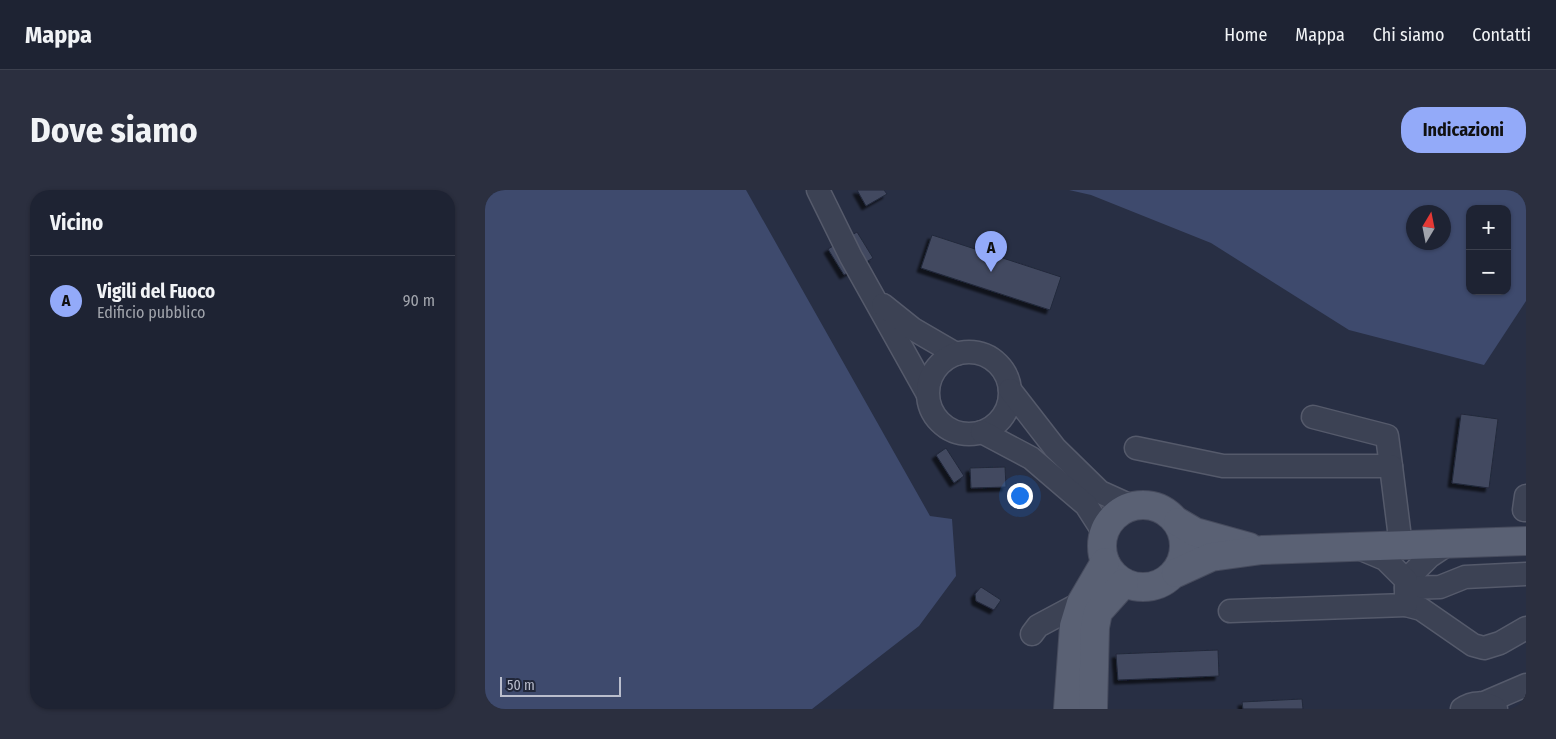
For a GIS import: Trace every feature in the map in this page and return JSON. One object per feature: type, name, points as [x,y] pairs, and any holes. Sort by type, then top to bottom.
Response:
[{"type":"main road","points":[[1178,522],[1185,548],[1180,565],[1169,579],[1152,587],[1143,588],[1125,583],[1109,570],[1102,552],[1104,533],[1114,516],[1131,506],[1149,505],[1157,507],[1165,510],[1178,522],[1195,532],[1262,550]]},
{"type":"main road","points":[[1176,572],[1211,557],[1262,550],[1526,541]]},
{"type":"main road","points":[[1068,709],[1074,626],[1081,603],[1105,562]]},
{"type":"main road","points":[[1093,709],[1094,637],[1098,612],[1125,583]]},
{"type":"street","points":[[818,190],[851,256],[927,393],[932,412],[945,427],[963,434],[983,432],[998,422],[1003,416],[1010,399],[1010,390],[1004,372],[992,359],[975,352],[956,354],[941,362],[935,369],[928,385],[927,393]]},
{"type":"street","points":[[876,300],[913,329],[956,354]]},
{"type":"street","points":[[1010,390],[1055,448],[1101,492],[1131,506]]},
{"type":"street","points":[[1313,417],[1387,436],[1401,546]]},
{"type":"street","points":[[983,432],[1031,458],[1086,505],[1104,533]]},
{"type":"street","points":[[1136,448],[1223,466],[1391,466]]},
{"type":"street","points":[[1526,496],[1524,510],[1526,510]]},
{"type":"street","points":[[1406,591],[1430,556],[1448,544]]},
{"type":"street","points":[[1359,548],[1385,559],[1406,591],[1421,609],[1473,645],[1484,648],[1500,643],[1526,628]]},
{"type":"street","points":[[1230,611],[1440,587],[1465,576],[1526,574]]},
{"type":"street","points":[[1447,627],[1443,607],[1446,597],[1450,588],[1465,576]]},
{"type":"street","points":[[1032,634],[1038,626],[1081,603]]},
{"type":"street","points":[[1462,709],[1473,704],[1490,706],[1525,685]]},
{"type":"street","points":[[1508,709],[1511,700],[1525,685]]},
{"type":"water","points":[[485,190],[746,190],[930,516],[952,519],[956,576],[919,626],[812,709],[485,709]]},
{"type":"water","points":[[1069,190],[1526,190],[1526,301],[1484,365],[1349,330],[1211,243],[1091,195]]},
{"type":"building","points":[[857,190],[884,190],[887,194],[866,206]]},
{"type":"building","points":[[857,232],[873,258],[844,275],[828,249]]},
{"type":"building","points":[[932,235],[1061,277],[1050,310],[921,268]]},
{"type":"building","points":[[1461,414],[1498,419],[1489,488],[1452,483]]},
{"type":"building","points":[[946,448],[964,476],[954,483],[936,455]]},
{"type":"building","points":[[1005,467],[1006,487],[971,488],[970,468]]},
{"type":"building","points":[[981,587],[1001,600],[994,610],[976,601],[975,594]]},
{"type":"building","points":[[1218,650],[1219,676],[1118,680],[1116,654]]},
{"type":"building","points":[[1302,699],[1303,709],[1243,709],[1242,702]]},
{"type":"place","name":"Vigili del Fuoco","points":[[991,272]]}]
